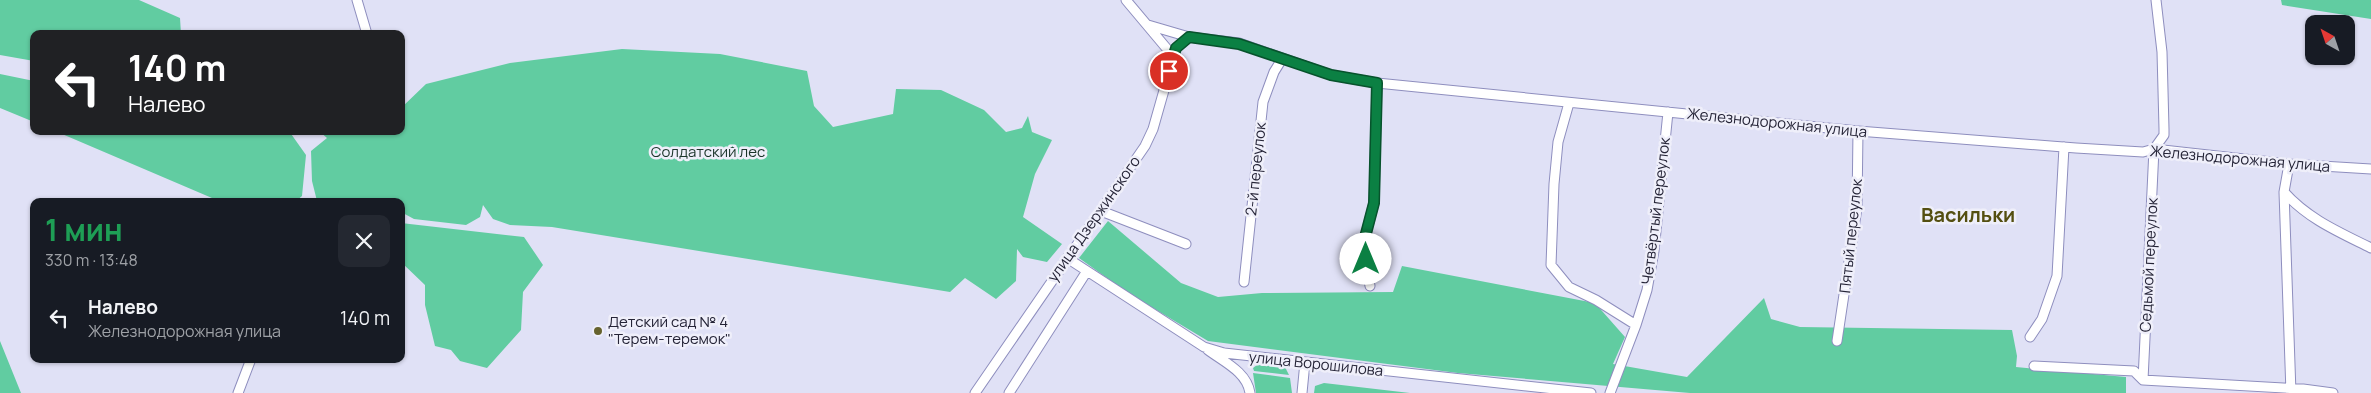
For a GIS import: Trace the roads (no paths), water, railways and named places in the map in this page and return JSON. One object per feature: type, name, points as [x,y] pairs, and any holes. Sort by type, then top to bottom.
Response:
[{"type":"street","points":[[357,0],[366,30]]},
{"type":"street","points":[[1126,0],[1173,56]]},
{"type":"street","points":[[2154,149],[2164,135],[2162,52],[2156,0]]},
{"type":"street","name":"Железнодорожная улица","points":[[1148,25],[1189,37],[1239,44],[1331,75],[1377,83],[1858,131],[2142,152],[2154,149],[2289,164],[2371,169]]},
{"type":"street","name":"улица Дзержинского","points":[[975,393],[1149,138],[1173,56],[1179,44],[1189,37]]},
{"type":"street","name":"2-й переулок","points":[[1244,282],[1263,102],[1274,72],[1282,59]]},
{"type":"street","points":[[1370,286],[1363,245],[1374,203],[1377,83]]},
{"type":"street","points":[[1569,103],[1558,142],[1554,184],[1551,265],[1569,286],[1636,325]]},
{"type":"street","name":"Четвёртый переулок","points":[[1610,393],[1647,290],[1654,251],[1668,112]]},
{"type":"street","name":"Пятый переулок","points":[[1837,341],[1857,208],[1858,131]]},
{"type":"street","points":[[2030,337],[2042,319],[2057,276],[2064,147]]},
{"type":"street","name":"Седьмой переулок","points":[[2143,380],[2154,149]]},
{"type":"street","points":[[2289,164],[2284,192],[2291,391]]},
{"type":"street","points":[[2284,192],[2297,206],[2320,223],[2371,248]]},
{"type":"street","points":[[1101,211],[1186,244]]},
{"type":"street","name":"улица Ворошилова","points":[[1067,258],[1204,347],[1244,356],[1591,393]]},
{"type":"street","name":"улица Дзержинского","points":[[1009,393],[1087,271]]},
{"type":"street","points":[[1204,347],[1242,374],[1249,384],[1250,393]]},
{"type":"street","points":[[1302,393],[1305,362]]},
{"type":"street","points":[[238,393],[249,363]]},
{"type":"street","points":[[2034,366],[2134,371],[2143,380],[2333,393]]},
{"type":"place","name":"Детский сад № 4 \"Терем-теремок\"","points":[[598,331]]},
{"type":"district","name":"Васильки","points":[[1968,215]]},
{"type":"park label","name":"Солдатский лес","points":[[708,152]]}]
